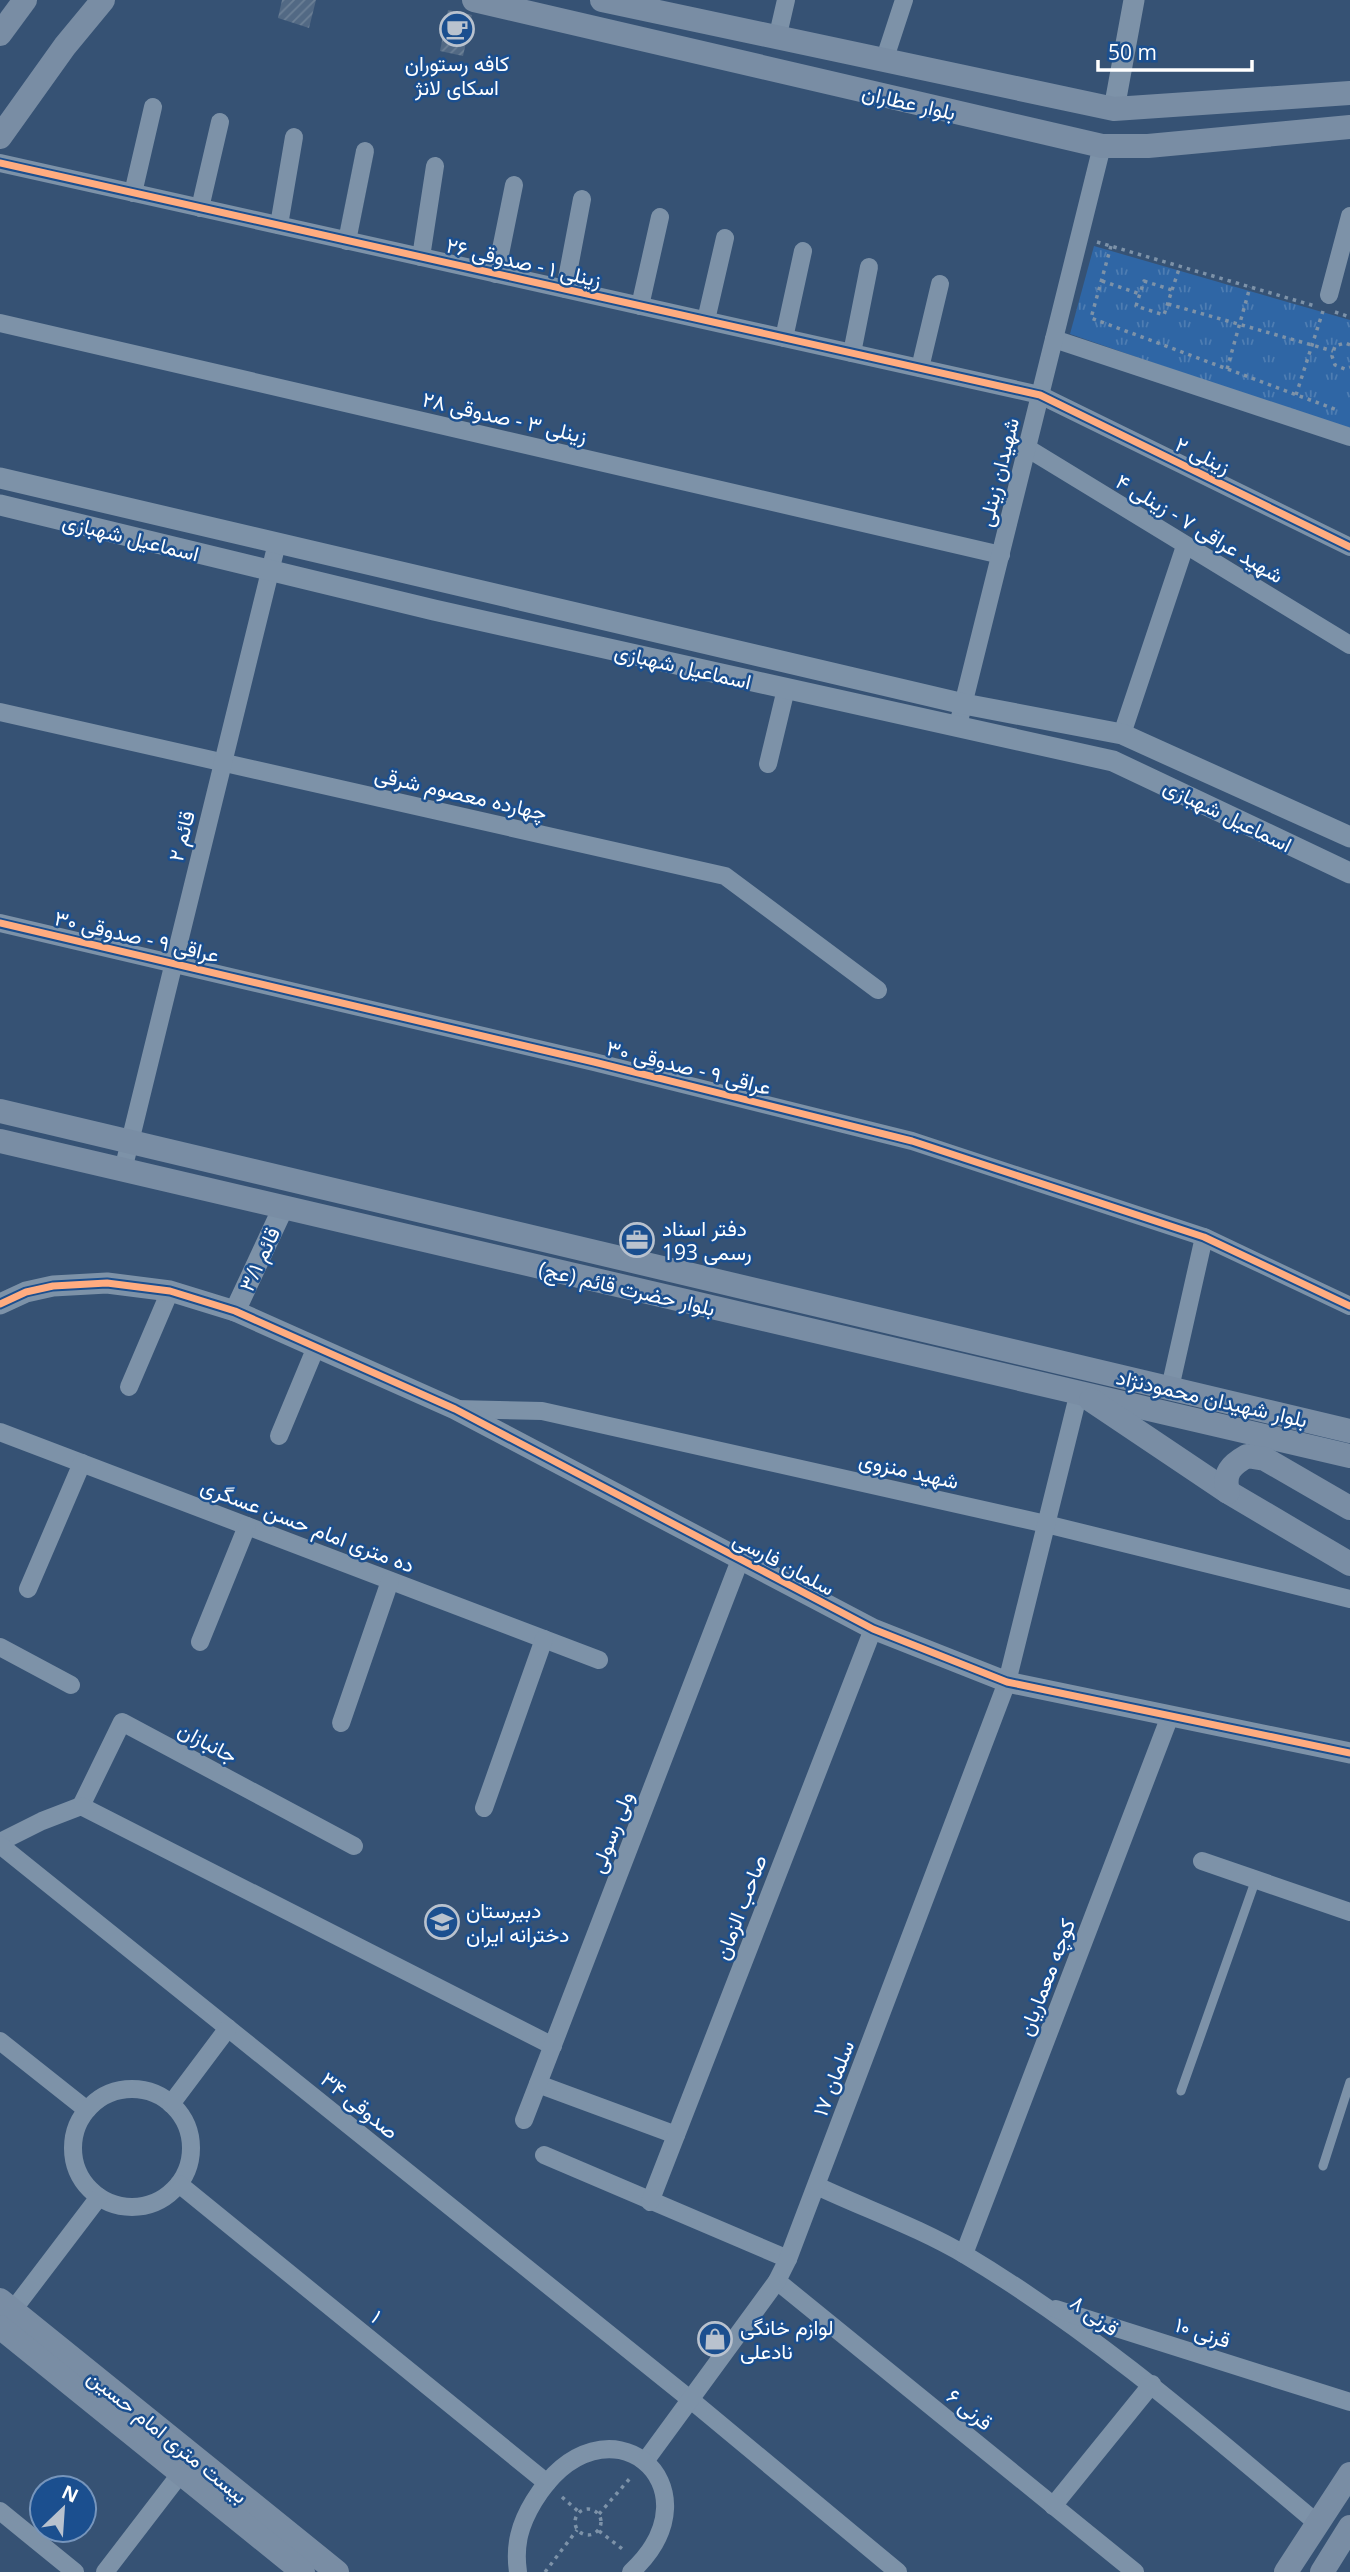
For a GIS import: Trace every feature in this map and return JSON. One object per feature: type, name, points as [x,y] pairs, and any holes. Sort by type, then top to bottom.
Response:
[{"type":"main road","points":[[0,34],[25,0]]},
{"type":"main road","name":"بلوار عطاران","points":[[474,0],[1102,146],[1148,146],[1350,127]]},
{"type":"main road","name":"بلوار عطاران","points":[[602,0],[1114,109],[1350,93]]},
{"type":"main road","points":[[0,137],[97,4]]},
{"type":"main road","points":[[1102,146],[1114,109]]},
{"type":"main road","name":"بلوار حضرت قائم (عج)","points":[[0,1111],[1074,1366]]},
{"type":"main road","name":"بلوار حضرت قائم (عج)","points":[[0,1141],[1079,1392],[1228,1492],[1350,1564]]},
{"type":"main road","name":"بلوار شهیدان محمودنژاد","points":[[1074,1366],[1350,1431]]},
{"type":"main road","name":"بلوار شهیدان محمودنژاد","points":[[1079,1392],[1350,1456]]},
{"type":"main road","points":[[1228,1492],[1225,1480],[1231,1465],[1247,1456],[1265,1460],[1350,1508]]},
{"type":"main road","name":"بیست متری امام حسین","points":[[4,2312],[181,2473],[295,2570]]},
{"type":"main road","name":"بیست متری امام حسین","points":[[4,2312],[337,2572]]},
{"type":"main road","points":[[1286,2572],[1350,2474]]},
{"type":"main road","points":[[1322,2572],[1350,2527]]},
{"type":"street","points":[[777,39],[786,0]]},
{"type":"street","points":[[884,61],[904,0]]},
{"type":"street","points":[[1114,109],[1134,0]]},
{"type":"street","points":[[133,193],[153,107]]},
{"type":"street","points":[[200,208],[220,122]]},
{"type":"street","points":[[279,225],[294,137]]},
{"type":"street","name":"شهیدان زینلی","points":[[958,727],[1102,146]]},
{"type":"street","points":[[348,241],[365,151]]},
{"type":"street","name":"زینلی ۱ - صدوقی ۲۶","points":[[0,163],[1040,395]]},
{"type":"street","points":[[421,257],[435,166]]},
{"type":"street","points":[[496,274],[514,185]]},
{"type":"street","points":[[565,289],[582,199]]},
{"type":"street","points":[[1326,302],[1350,216]]},
{"type":"street","points":[[640,306],[660,218]]},
{"type":"street","points":[[706,320],[725,238]]},
{"type":"street","points":[[784,338],[803,251]]},
{"type":"street","points":[[852,353],[869,267]]},
{"type":"street","points":[[920,368],[940,284]]},
{"type":"street","name":"زینلی ۳ - صدوقی ۲۸","points":[[0,323],[1000,555]]},
{"type":"street","points":[[1054,339],[1350,437]]},
{"type":"street","name":"زینلی ۲","points":[[1040,395],[1350,547]]},
{"type":"street","name":"شهید عراقی ۷ - زینلی ۴","points":[[1027,448],[1350,645]]},
{"type":"street","name":"اسماعیل شهبازی","points":[[0,478],[964,704],[1122,733],[1350,837]]},
{"type":"street","name":"اسماعیل شهبازی","points":[[0,505],[786,689],[1113,761],[1350,873]]},
{"type":"street","name":"قائم ۲","points":[[123,1170],[277,543]]},
{"type":"street","points":[[1122,733],[1185,546]]},
{"type":"street","points":[[768,764],[786,689]]},
{"type":"street","name":"چهارده معصوم شرقی","points":[[0,712],[725,876],[878,990]]},
{"type":"street","name":"عراقی ۹ - صدوقی ۳۰","points":[[0,923],[594,1062],[912,1142],[1204,1237],[1350,1306]]},
{"type":"street","name":"قائم ۳/۱","points":[[235,1311],[283,1208]]},
{"type":"street","points":[[1170,1388],[1204,1237]]},
{"type":"street","name":"سلمان فارسی","points":[[0,1304],[26,1292],[53,1286],[107,1283],[170,1291],[235,1311],[455,1409],[873,1629],[1007,1682],[1350,1753]]},
{"type":"street","points":[[129,1387],[170,1291]]},
{"type":"street","points":[[279,1436],[316,1347]]},
{"type":"street","name":"سلمان ۱۷","points":[[646,2460],[777,2281],[788,2259],[1007,1682],[1079,1392]]},
{"type":"street","name":"شهید منزوی","points":[[455,1409],[542,1411],[1046,1524],[1350,1598]]},
{"type":"street","name":"ده متری امام حسن عسگری","points":[[0,1432],[600,1660]]},
{"type":"street","points":[[28,1589],[82,1463]]},
{"type":"street","points":[[200,1643],[247,1526]]},
{"type":"street","name":"ولی رسولی","points":[[524,2120],[740,1560]]},
{"type":"street","points":[[341,1723],[390,1581]]},
{"type":"street","name":"صاحب الزمان","points":[[650,2202],[873,1629]]},
{"type":"street","points":[[484,1808],[544,1639]]},
{"type":"street","points":[[0,1647],[71,1685]]},
{"type":"street","name":"کوچه معماریان","points":[[964,2254],[1170,1716]]},
{"type":"street","name":"جانبازان","points":[[81,1806],[122,1722],[354,1846]]},
{"type":"street","points":[[0,1844],[42,1821],[81,1806],[553,2046]]},
{"type":"street","name":"صدوقی ۳۴","points":[[0,1844],[691,2400],[898,2572]]},
{"type":"street","points":[[1202,1861],[1350,1912]]},
{"type":"street","points":[[171,2104],[228,2028]]},
{"type":"street","points":[[0,2041],[87,2110]]},
{"type":"street","points":[[538,2084],[676,2135]]},
{"type":"street","points":[[128,2090],[155,2094],[171,2104],[186,2124],[190,2136],[190,2161],[179,2184],[166,2196],[150,2204],[124,2206],[99,2197],[87,2186],[74,2156],[78,2124],[87,2110],[101,2098],[128,2090]]},
{"type":"street","points":[[544,2155],[788,2259]]},
{"type":"street","name":"۱","points":[[179,2184],[547,2483]]},
{"type":"street","name":"قرنی ۸","points":[[817,2186],[964,2254],[1043,2305],[1152,2384],[1318,2524]]},
{"type":"street","points":[[4,2312],[99,2197]]},
{"type":"street","name":"قرنی ۶","points":[[777,2281],[1135,2572]]},
{"type":"street","name":"قرنی ۱۰","points":[[1043,2305],[1350,2402]]},
{"type":"street","points":[[1053,2505],[1152,2384]]},
{"type":"street","points":[[518,2572],[516,2543],[522,2525],[547,2483],[575,2458],[614,2448],[634,2452],[646,2460],[662,2483],[665,2501],[662,2521],[641,2569]]},
{"type":"street","points":[[106,2572],[181,2473]]},
{"type":"street","points":[[0,2511],[75,2572]]},
{"type":"lane","points":[[1181,2091],[1256,1879]]},
{"type":"lane","points":[[1323,2166],[1350,2082]]},
{"type":"path","points":[[1079,237],[1250,287],[1326,302],[1350,317]]},
{"type":"path","points":[[1111,246],[1090,318],[1339,411]]},
{"type":"path","points":[[1172,290],[1144,281],[1136,306],[1164,315],[1180,266]]},
{"type":"path","points":[[1101,281],[1140,294]]},
{"type":"path","points":[[1227,369],[1250,287]]},
{"type":"path","points":[[1296,395],[1326,302]]},
{"type":"path","points":[[1168,304],[1333,351]]},
{"type":"path","points":[[1350,345],[1345,343],[1335,346],[1333,351],[1335,365],[1345,369],[1350,367]]},
{"type":"path","points":[[599,2514],[646,2460]]},
{"type":"path","points":[[593,2509],[599,2514],[602,2522],[599,2531],[584,2535],[577,2530],[575,2518],[579,2512],[593,2509]]},
{"type":"path","points":[[545,2572],[577,2530]]},
{"type":"path","points":[[599,2531],[641,2569]]},
{"type":"green space","points":[[1094,246],[1350,320],[1350,431],[1070,334]]},
{"type":"building","points":[[282,0],[316,0],[309,28],[278,18]]},
{"type":"building","name":"کافه رستوران اسکای لانژ","points":[[448,10],[472,15],[463,56],[440,51]]},
{"type":"cycle path","points":[[0,163],[1040,395],[1350,547]]},
{"type":"cycle path","points":[[0,923],[594,1062],[912,1141],[1204,1237],[1350,1306]]},
{"type":"cycle path","points":[[0,1304],[26,1292],[53,1286],[107,1283],[170,1291],[235,1311],[455,1409],[873,1629],[1007,1682],[1350,1753]]},
{"type":"place","name":"کافه رستوران اسکای لانژ","points":[[457,29]]},
{"type":"place","name":"دفتر اسناد رسمی 193","points":[[637,1240]]},
{"type":"place","name":"دبیرستان دخترانه ایران","points":[[442,1922]]},
{"type":"place","name":"لوازم خانگی نادعلی","points":[[715,2339]]}]
